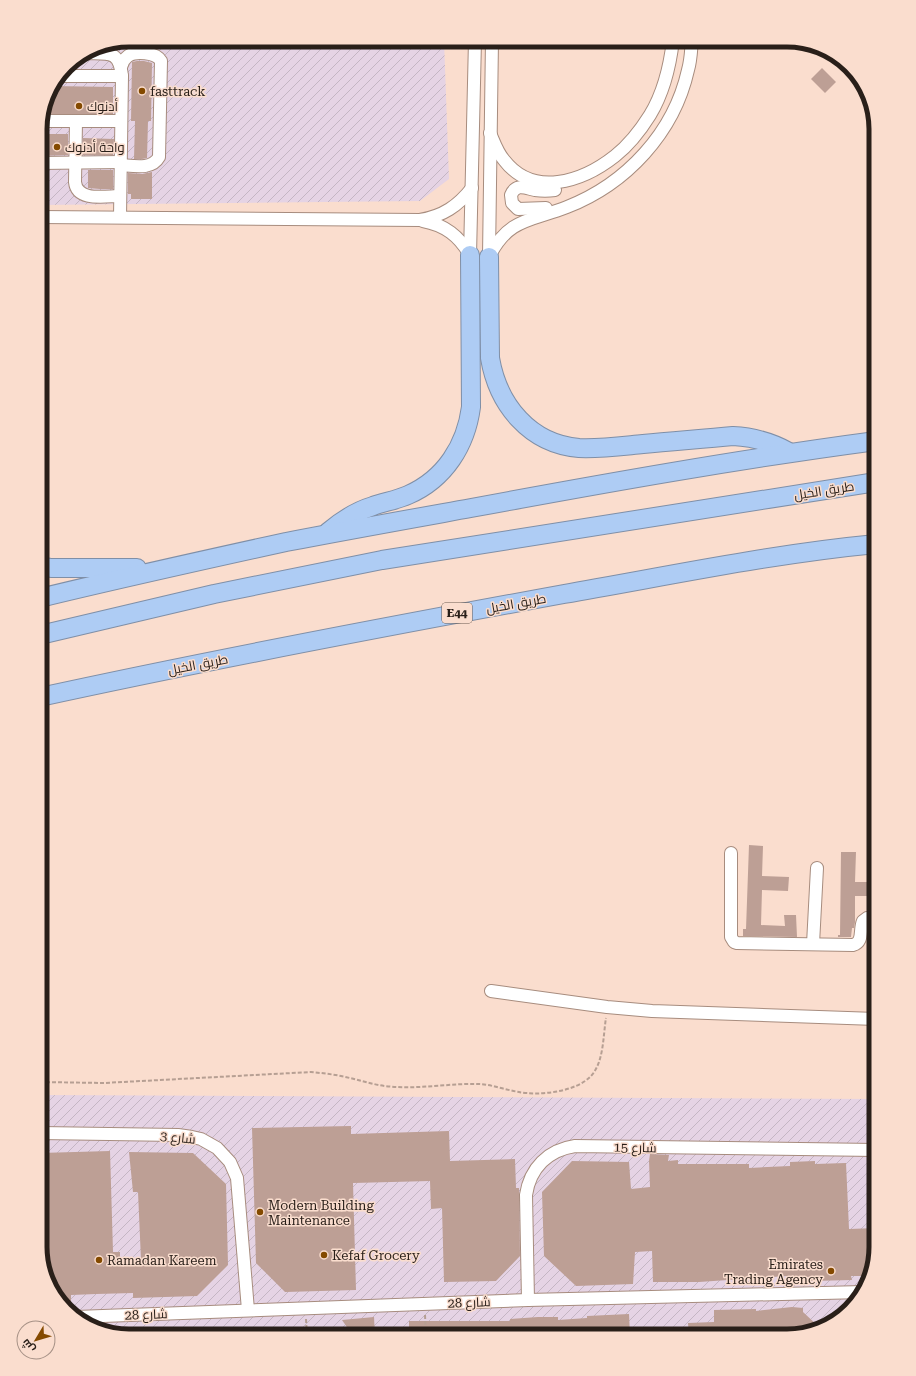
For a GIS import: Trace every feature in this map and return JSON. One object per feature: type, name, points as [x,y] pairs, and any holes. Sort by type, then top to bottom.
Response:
[{"type":"highway","points":[[323,535],[334,526],[359,511],[406,496],[424,486],[442,472],[458,451],[468,427],[471,407],[470,255]]},
{"type":"highway","points":[[489,257],[490,358],[492,371],[498,388],[507,405],[524,424],[534,432],[555,442],[578,448],[607,447],[734,436],[762,440],[772,443],[789,452]]},
{"type":"highway","points":[[47,596],[170,567],[323,535],[613,482],[789,452],[869,442]]},
{"type":"highway","name":"طريق الخيل","points":[[47,632],[214,594],[382,560],[869,483]]},
{"type":"highway","name":"طريق الخيل","points":[[47,695],[134,676],[438,617],[752,561],[831,548],[869,545]]},
{"type":"highway","points":[[47,567],[170,567]]},
{"type":"street","points":[[470,255],[475,47]]},
{"type":"street","points":[[489,257],[492,47]]},
{"type":"street","points":[[490,133],[498,152],[504,160],[518,173],[527,178],[541,182],[565,182],[595,169],[615,156],[642,128],[656,105],[664,85],[672,47]]},
{"type":"street","points":[[489,257],[498,241],[511,228],[528,219],[566,207],[594,194],[633,166],[654,142],[666,125],[678,101],[689,69],[691,47]]},
{"type":"street","points":[[97,54],[113,55],[118,59],[121,72],[120,217]]},
{"type":"street","points":[[47,163],[152,165],[155,163],[159,157],[159,58],[152,54],[132,54],[126,58],[121,72]]},
{"type":"street","points":[[67,76],[121,72]]},
{"type":"street","points":[[48,121],[121,121]]},
{"type":"street","points":[[76,121],[75,186],[80,193],[89,196],[120,196]]},
{"type":"street","points":[[566,207],[518,209],[512,203],[511,195],[515,189],[523,186],[544,191],[562,188],[569,185],[583,174]]},
{"type":"street","points":[[47,215],[420,220],[440,215],[450,210],[458,204],[472,188]]},
{"type":"street","points":[[420,220],[441,226],[450,231],[461,242],[470,255]]},
{"type":"street","points":[[731,853],[731,933],[732,940],[734,942],[740,944],[856,944],[860,940],[863,922],[869,918]]},
{"type":"street","points":[[813,944],[817,868]]},
{"type":"street","points":[[491,991],[607,1006],[678,1012],[869,1019]]},
{"type":"street","name":"شارع 3","points":[[47,1133],[178,1135],[201,1139],[217,1148],[230,1162],[237,1178],[248,1310]]},
{"type":"street","name":"شارع 15","points":[[528,1300],[526,1195],[530,1179],[539,1165],[548,1156],[559,1150],[575,1146],[869,1150]]},
{"type":"street","name":"شارع 28","points":[[86,1317],[528,1300],[853,1296]]},
{"type":"path","points":[[47,1082],[111,1082],[311,1072],[342,1076],[386,1086],[400,1087],[480,1084],[495,1086],[520,1093],[547,1093],[561,1090],[583,1082],[591,1076],[597,1067],[600,1058],[607,1006]]},
{"type":"path","points":[[425,1304],[426,1329]]},
{"type":"path","points":[[305,1308],[306,1329]]},
{"type":"shaded area","points":[[444,47],[449,179],[420,201],[47,205],[47,124],[50,108],[58,88],[75,67],[98,53],[118,48]]},
{"type":"shaded area","points":[[47,1095],[869,1099],[869,1247],[866,1268],[858,1288],[845,1305],[837,1312],[818,1323],[787,1329],[124,1329],[103,1325],[93,1321],[75,1309],[67,1301],[58,1288],[50,1268],[47,1247]]},
{"type":"building","name":"fasttrack","points":[[137,61],[152,63],[151,121],[148,121],[147,158],[142,159],[134,159],[135,121],[131,121],[132,62]]},
{"type":"building","points":[[822,68],[836,82],[825,93],[811,79]]},
{"type":"building","name":"أدنوك","points":[[59,86],[113,87],[113,114],[49,114],[53,98]]},
{"type":"building","points":[[47,134],[68,134],[68,155],[47,156]]},
{"type":"building","points":[[83,138],[114,139],[113,155],[83,155]]},
{"type":"building","points":[[88,170],[113,170],[113,189],[88,188]]},
{"type":"building","points":[[152,172],[152,199],[131,199],[131,194],[128,194],[128,173],[142,174]]},
{"type":"building","points":[[749,845],[763,846],[762,876],[789,877],[788,891],[762,890],[761,925],[785,926],[784,915],[796,915],[797,937],[743,936],[743,929],[746,929]]},
{"type":"building","points":[[841,852],[856,852],[855,882],[869,882],[869,896],[855,896],[855,922],[854,928],[852,928],[851,937],[838,937],[838,935],[840,935]]},
{"type":"building","points":[[351,1126],[351,1134],[449,1131],[450,1161],[515,1159],[516,1188],[519,1188],[520,1256],[496,1281],[444,1282],[442,1208],[431,1209],[430,1181],[353,1183],[356,1290],[285,1292],[256,1263],[252,1128]]},
{"type":"building","points":[[110,1151],[113,1252],[120,1252],[120,1261],[141,1260],[138,1192],[133,1192],[129,1152],[193,1153],[226,1184],[228,1265],[197,1296],[133,1298],[133,1293],[96,1294],[71,1295],[71,1301],[67,1301],[53,1278],[48,1258],[47,1153]]},
{"type":"building","points":[[650,1154],[669,1155],[668,1161],[678,1160],[678,1164],[749,1164],[749,1168],[790,1166],[790,1162],[815,1161],[815,1164],[846,1163],[849,1229],[869,1228],[868,1258],[864,1276],[851,1276],[852,1280],[811,1281],[811,1277],[787,1276],[699,1282],[653,1282],[652,1251],[635,1252],[633,1284],[576,1286],[544,1256],[542,1192],[572,1161],[629,1162],[631,1189],[650,1187]]},
{"type":"building","points":[[792,1307],[803,1308],[803,1312],[816,1324],[787,1329],[688,1329],[688,1323],[714,1322],[714,1310],[756,1309],[756,1311]]},
{"type":"building","points":[[629,1314],[630,1329],[409,1329],[409,1321],[510,1321],[510,1319],[538,1317],[558,1317],[558,1320],[587,1318],[587,1316]]},
{"type":"building","points":[[374,1317],[375,1329],[348,1329],[342,1320]]},
{"type":"place","name":"fasttrack","points":[[142,91]]},
{"type":"place","name":"أدنوك","points":[[79,106]]},
{"type":"place","name":"واحة أدنوك","points":[[57,147]]},
{"type":"place","name":"Modern Building Maintenance","points":[[260,1212]]},
{"type":"place","name":"Kefaf Grocery","points":[[324,1255]]},
{"type":"place","name":"Ramadan Kareem","points":[[99,1260]]},
{"type":"place","name":"Emirates Trading Agency","points":[[831,1271]]}]
